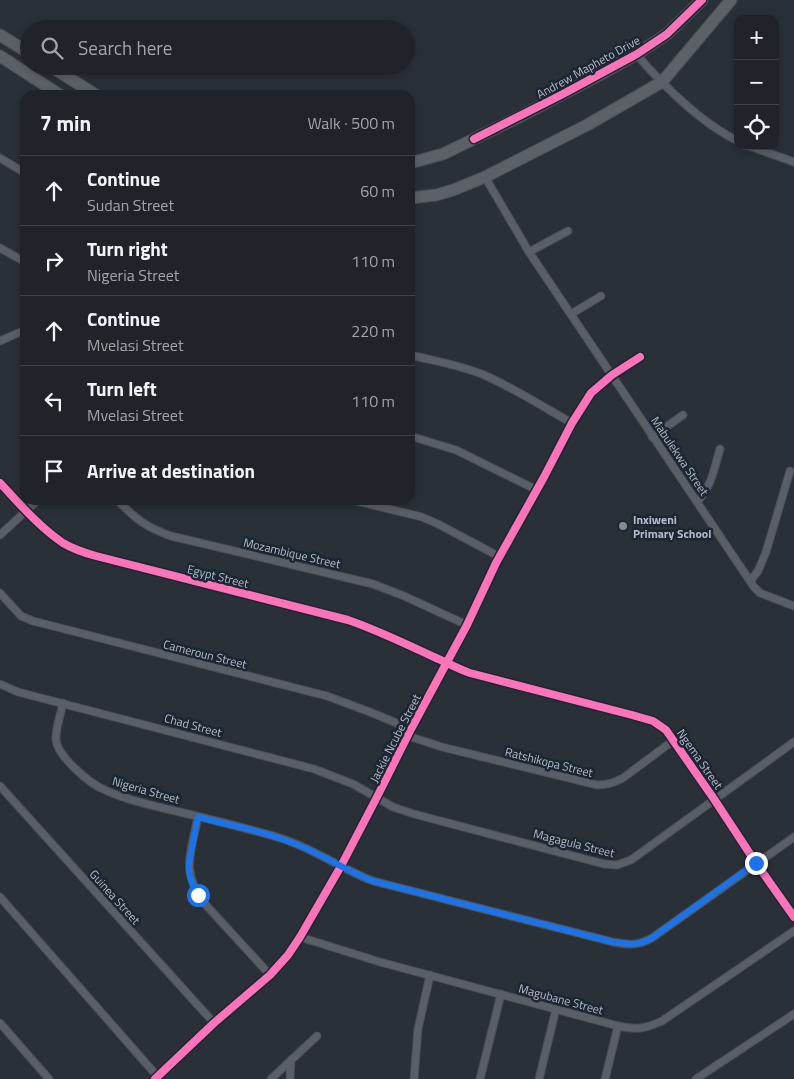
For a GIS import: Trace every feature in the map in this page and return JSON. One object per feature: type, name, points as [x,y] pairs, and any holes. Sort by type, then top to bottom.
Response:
[{"type":"main road","name":"Andrew Mapheto Drive","points":[[415,162],[443,154],[467,143],[637,54],[666,34],[702,0]]},
{"type":"main road","points":[[415,197],[436,195],[453,190],[484,177],[586,125],[662,82],[731,0]]},
{"type":"main road","points":[[0,35],[20,47]]},
{"type":"main road","points":[[0,56],[20,69]]},
{"type":"main road","points":[[29,75],[52,90]]},
{"type":"main road","points":[[64,75],[88,90]]},
{"type":"street","points":[[637,54],[642,62],[683,103],[707,122],[734,139]]},
{"type":"street","points":[[760,150],[794,162]]},
{"type":"street","points":[[0,158],[20,170]]},
{"type":"street","name":"Mabulekwa Street","points":[[484,177],[529,252],[754,587],[760,593],[794,606]]},
{"type":"street","points":[[529,252],[568,230]]},
{"type":"street","points":[[0,248],[20,259]]},
{"type":"street","points":[[571,314],[601,296]]},
{"type":"street","points":[[0,341],[20,332]]},
{"type":"street","points":[[415,356],[451,364],[483,375],[572,423]]},
{"type":"street","points":[[612,375],[640,357]]},
{"type":"street","name":"Jackie Ncube Street","points":[[156,1078],[270,974],[288,955],[300,937],[377,797],[467,625],[500,557],[572,423],[591,393],[612,375]]},
{"type":"street","points":[[652,437],[683,415]]},
{"type":"street","points":[[415,437],[456,450],[537,490]]},
{"type":"street","points":[[697,502],[710,483],[720,449]]},
{"type":"street","points":[[750,581],[758,571],[764,558],[790,471]]},
{"type":"street","name":"Egypt Street","points":[[0,483],[20,505]]},
{"type":"street","name":"Egypt Street","points":[[20,505],[63,542],[84,552],[202,584],[348,620],[366,626],[447,662]]},
{"type":"street","points":[[0,535],[33,505]]},
{"type":"street","name":"Mozambique Street","points":[[122,505],[139,522],[171,536],[366,582],[404,596],[467,625]]},
{"type":"street","points":[[373,505],[422,517],[500,557]]},
{"type":"street","name":"Cameroun Street","points":[[0,593],[22,616],[33,621],[327,696],[370,712],[410,732]]},
{"type":"street","name":"Ngema Street","points":[[447,662],[470,673],[653,721],[666,730],[794,917]]},
{"type":"street","name":"Chad Street","points":[[0,684],[18,692],[314,768],[377,797]]},
{"type":"street","name":"Nigeria Street","points":[[63,703],[56,739],[57,745],[81,774],[95,785],[113,794],[291,842],[360,876],[398,888],[613,942],[632,945],[643,943],[652,938],[794,837]]},
{"type":"street","name":"Ratshikopa Street","points":[[410,732],[442,748],[597,785],[614,783],[623,778],[674,740]]},
{"type":"street","name":"Magagula Street","points":[[377,797],[414,814],[604,864],[617,865],[631,860],[794,742]]},
{"type":"street","name":"Guinea Street","points":[[0,786],[214,1024]]},
{"type":"street","points":[[198,817],[189,863],[193,886],[205,904],[270,974]]},
{"type":"street","points":[[0,897],[156,1078]]},
{"type":"street","name":"Magubane Street","points":[[300,937],[380,962],[618,1026],[641,1029],[662,1021],[794,931]]},
{"type":"street","points":[[414,1079],[418,1029],[430,975]]},
{"type":"street","points":[[480,1079],[502,994]]},
{"type":"street","points":[[539,1079],[556,1008]]},
{"type":"street","points":[[696,1079],[794,1014]]},
{"type":"street","points":[[0,1023],[49,1079]]},
{"type":"street","points":[[605,1079],[618,1026]]},
{"type":"street","points":[[271,1079],[317,1036]]},
{"type":"street","points":[[290,1079],[291,1060]]},
{"type":"cycle path","points":[[474,139],[637,54],[667,34],[702,0]]},
{"type":"cycle path","points":[[155,1079],[214,1023],[270,975],[288,955],[341,866],[467,625],[496,563],[572,423],[591,393],[612,375],[640,357]]},
{"type":"cycle path","points":[[0,483],[20,504]]},
{"type":"cycle path","points":[[21,505],[46,530],[63,543],[79,551],[348,620],[470,673],[653,721],[666,730],[794,917]]},
{"type":"place","name":"Inxiweni Primary School","points":[[623,526]]},
{"type":"route","points":[[198,895],[193,886],[189,870],[198,817],[291,842],[373,881],[613,942],[632,945],[643,943],[652,938],[756,863]]}]
